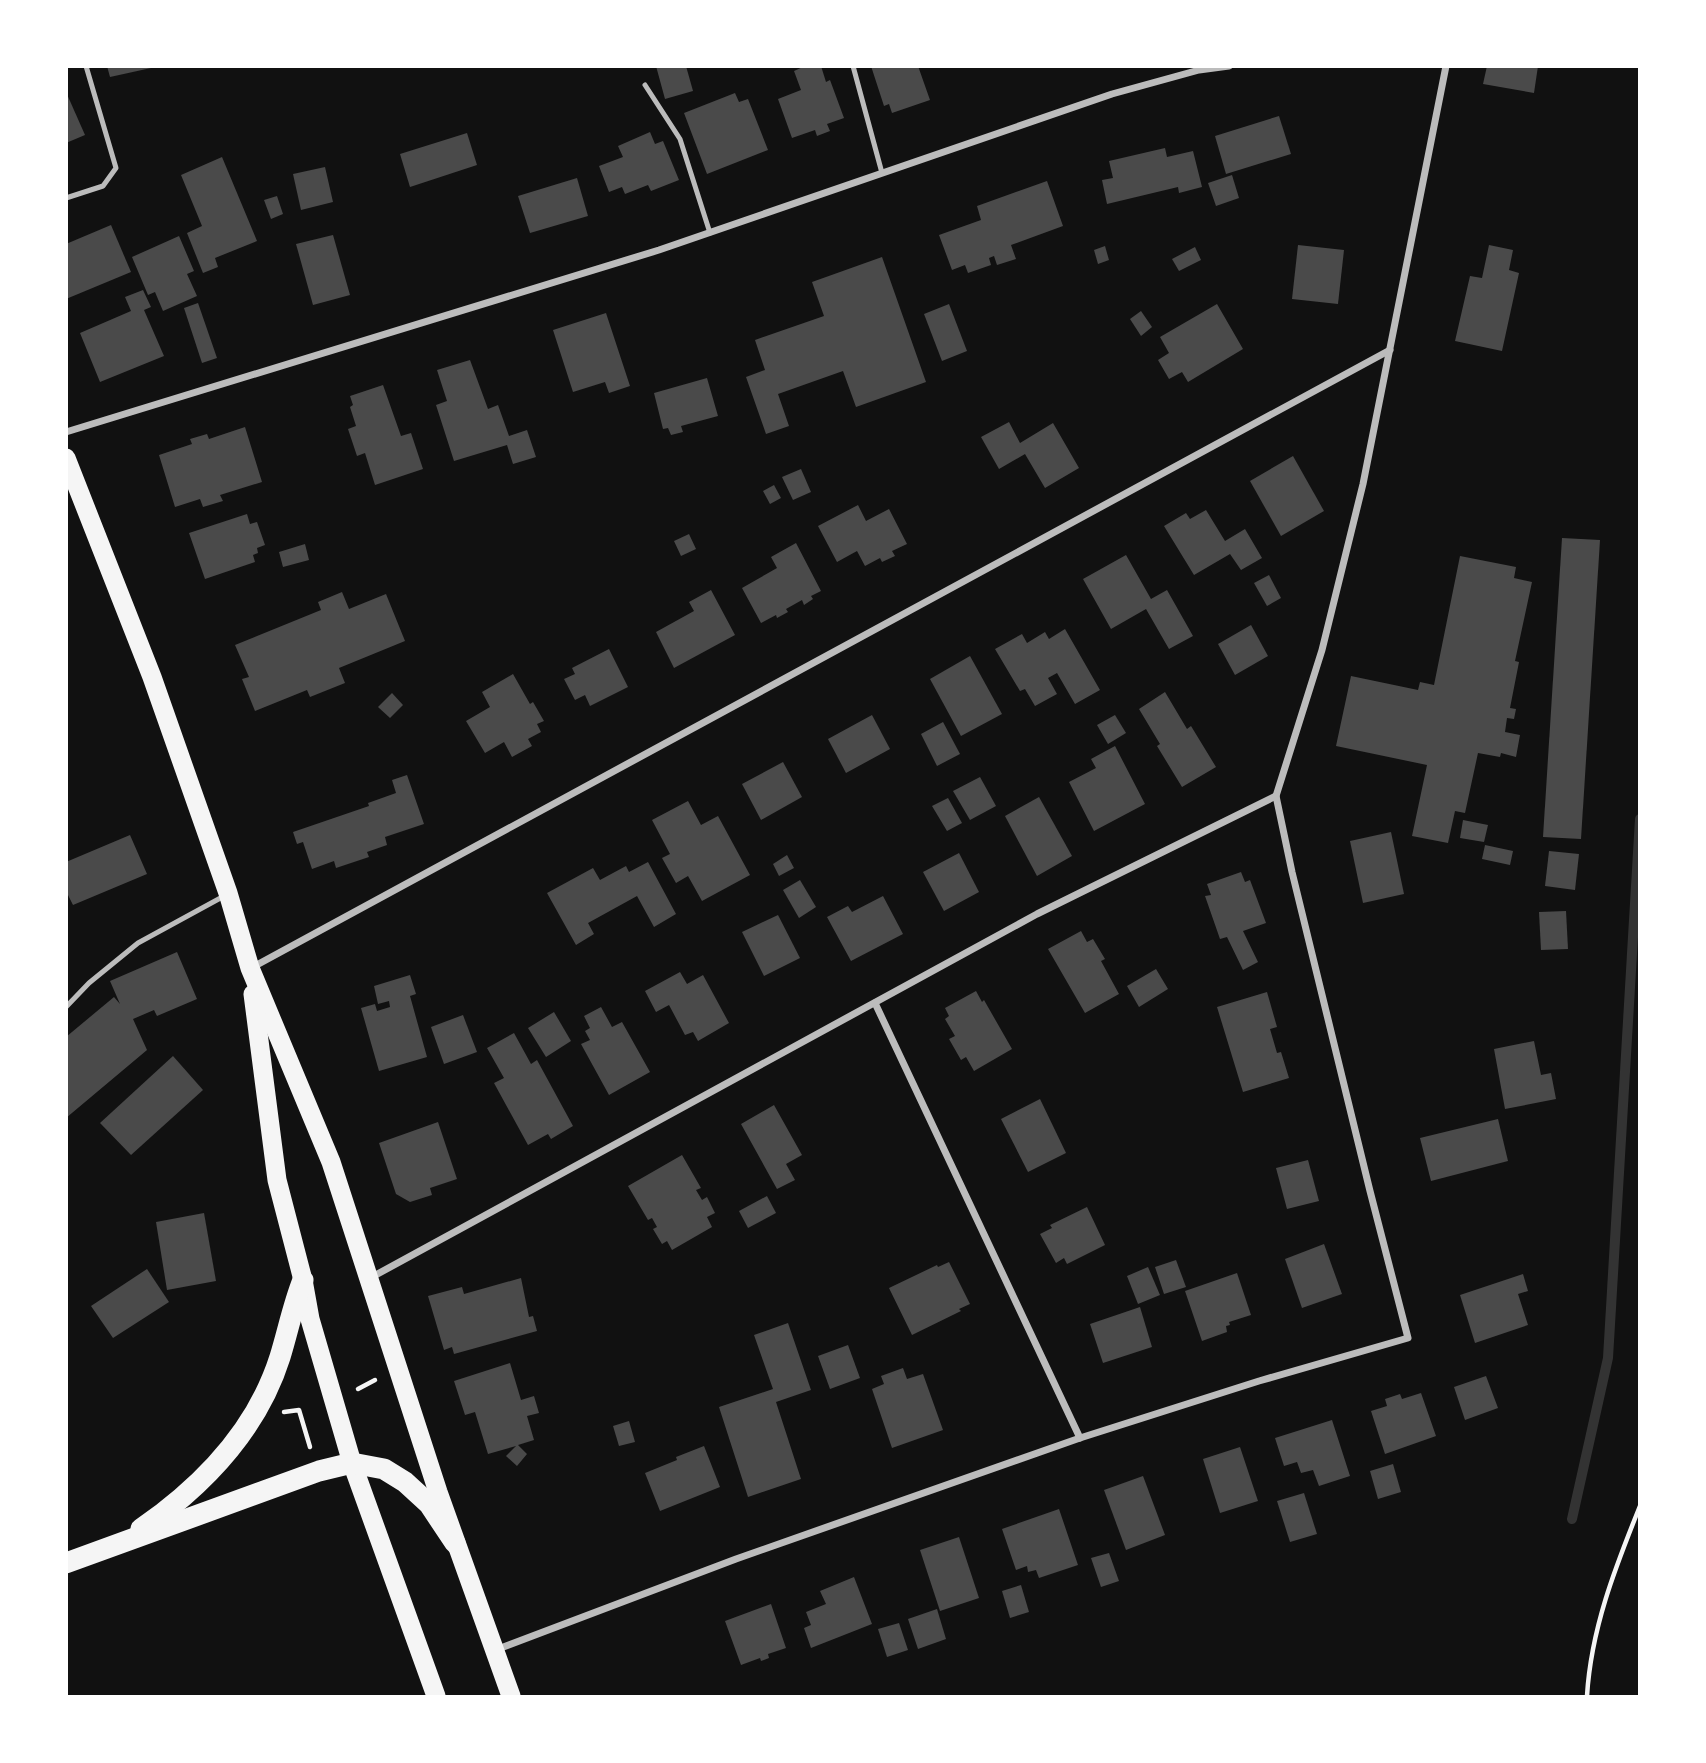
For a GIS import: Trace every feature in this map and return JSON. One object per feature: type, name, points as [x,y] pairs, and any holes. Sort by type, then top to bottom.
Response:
[{"type":"highway","points":[[66,458],[152,677],[228,893],[250,968],[331,1162],[455,1543],[511,1696]]},
{"type":"highway","points":[[250,968],[277,1180],[303,1280],[310,1319],[352,1462],[436,1696]]},
{"type":"highway","points":[[119,1545],[171,1508],[216,1466],[242,1433],[260,1405],[279,1358],[290,1313],[303,1280]]},
{"type":"highway","points":[[66,1563],[352,1462],[384,1469],[405,1482],[429,1504],[455,1543]]},
{"type":"street","points":[[66,432],[646,255],[1112,94],[1199,70],[1229,66]]},
{"type":"street","points":[[494,1651],[736,1559],[1080,1438],[1259,1381],[1408,1338],[1370,1191],[1276,796],[1322,650],[1363,484],[1446,66]]},
{"type":"street","points":[[250,968],[1390,350]]},
{"type":"street","points":[[370,1279],[1037,914],[1276,796]]},
{"type":"street","points":[[875,1003],[1080,1438]]},
{"type":"lane","points":[[66,198],[103,186],[116,168],[86,66]]},
{"type":"lane","points":[[853,66],[882,173]]},
{"type":"lane","points":[[645,85],[680,139],[710,233]]},
{"type":"lane","points":[[66,1007],[89,982],[138,943],[228,893]]},
{"type":"path","points":[[354,1391],[382,1377]]},
{"type":"path","points":[[278,1412],[310,1407]]},
{"type":"path","points":[[299,1410],[310,1448]]},
{"type":"path","points":[[1587,1696],[1589,1666],[1606,1592],[1640,1506]]},
{"type":"building","points":[[107,66],[151,66],[151,68],[110,77]]},
{"type":"building","points":[[656,66],[686,66],[693,91],[665,99]]},
{"type":"building","points":[[805,66],[821,66],[826,82],[830,80],[844,118],[827,124],[830,131],[817,136],[815,130],[792,138],[778,99],[801,90],[794,71]]},
{"type":"building","points":[[871,66],[918,66],[930,100],[892,113],[889,104],[884,106]]},
{"type":"building","points":[[1487,66],[1538,66],[1534,93],[1483,84]]},
{"type":"building","points":[[66,92],[85,135],[66,143]]},
{"type":"building","points":[[735,93],[739,102],[748,99],[768,150],[707,174],[684,113]]},
{"type":"building","points":[[1279,116],[1291,154],[1226,174],[1215,136]]},
{"type":"building","points":[[650,132],[655,144],[663,141],[679,180],[651,191],[648,185],[625,194],[622,187],[609,192],[599,166],[623,157],[618,146]]},
{"type":"building","points":[[467,133],[477,165],[410,187],[400,154]]},
{"type":"building","points":[[1165,148],[1167,157],[1193,151],[1202,187],[1179,193],[1178,187],[1107,204],[1102,180],[1113,178],[1109,161]]},
{"type":"building","points":[[222,157],[257,241],[215,258],[218,267],[203,273],[187,233],[202,226],[181,175]]},
{"type":"building","points":[[325,167],[333,202],[301,210],[293,174]]},
{"type":"building","points":[[1232,175],[1239,198],[1216,206],[1208,183]]},
{"type":"building","points":[[577,178],[588,216],[530,233],[518,196]]},
{"type":"building","points":[[1047,181],[1063,226],[1011,245],[1016,259],[997,265],[994,256],[989,258],[991,265],[968,273],[965,265],[952,270],[939,235],[981,220],[977,206]]},
{"type":"building","points":[[277,196],[283,214],[271,219],[264,200]]},
{"type":"building","points":[[111,225],[131,272],[66,299],[66,244]]},
{"type":"building","points":[[333,235],[350,295],[313,305],[296,244]]},
{"type":"building","points":[[179,236],[194,271],[187,274],[197,296],[163,311],[155,292],[148,295],[132,257]]},
{"type":"building","points":[[1298,245],[1344,250],[1338,304],[1292,299]]},
{"type":"building","points":[[1489,245],[1513,250],[1509,270],[1519,273],[1502,351],[1455,341],[1470,276],[1482,278]]},
{"type":"building","points":[[1105,246],[1109,260],[1098,264],[1094,250]]},
{"type":"building","points":[[1195,247],[1201,260],[1179,271],[1172,259]]},
{"type":"building","points":[[882,257],[926,382],[856,407],[843,371],[778,394],[789,426],[766,434],[746,377],[765,370],[755,340],[824,316],[812,282]]},
{"type":"building","points":[[143,290],[151,307],[144,310],[164,356],[100,382],[80,333],[131,311],[125,297]]},
{"type":"building","points":[[198,303],[217,358],[202,363],[184,308]]},
{"type":"building","points":[[949,304],[967,351],[942,361],[924,314]]},
{"type":"building","points":[[1217,304],[1243,349],[1188,382],[1182,372],[1169,379],[1158,360],[1169,353],[1160,337]]},
{"type":"building","points":[[1141,311],[1152,327],[1141,336],[1130,319]]},
{"type":"building","points":[[606,313],[630,386],[609,393],[605,382],[573,392],[553,330]]},
{"type":"building","points":[[470,360],[488,409],[498,405],[509,436],[527,430],[536,457],[513,464],[507,445],[454,461],[436,405],[447,401],[437,370]]},
{"type":"building","points":[[707,378],[718,416],[681,426],[683,432],[671,435],[668,428],[663,429],[654,393]]},
{"type":"building","points":[[383,385],[401,436],[411,433],[423,469],[375,485],[365,453],[357,456],[348,429],[356,426],[350,407],[353,405],[350,396]]},
{"type":"building","points":[[1009,422],[1020,443],[1053,423],[1079,468],[1045,488],[1025,454],[999,469],[981,437]]},
{"type":"building","points":[[245,427],[262,482],[220,495],[223,501],[203,507],[200,499],[175,507],[159,455],[192,444],[190,439],[207,434],[209,439]]},
{"type":"building","points":[[1293,456],[1324,511],[1281,536],[1250,481]]},
{"type":"building","points":[[801,469],[811,492],[793,500],[782,477]]},
{"type":"building","points":[[774,485],[781,498],[770,504],[763,491]]},
{"type":"building","points":[[858,505],[866,521],[889,509],[907,544],[892,551],[895,556],[882,562],[880,558],[865,566],[857,551],[837,562],[818,526]]},
{"type":"building","points":[[1206,510],[1225,541],[1245,529],[1262,558],[1241,570],[1230,554],[1194,575],[1164,526],[1186,513],[1190,519]]},
{"type":"building","points":[[247,514],[250,524],[257,522],[265,545],[257,548],[258,553],[253,555],[255,562],[205,579],[189,533]]},
{"type":"building","points":[[689,534],[696,549],[681,556],[674,541]]},
{"type":"building","points":[[1562,538],[1600,540],[1581,839],[1543,837]]},
{"type":"building","points":[[796,543],[821,591],[811,596],[813,599],[804,605],[802,600],[786,609],[788,612],[761,623],[742,588],[777,568],[771,557]]},
{"type":"building","points":[[305,544],[309,560],[283,567],[279,552]]},
{"type":"building","points":[[1126,555],[1151,599],[1167,590],[1193,636],[1169,649],[1146,609],[1111,629],[1083,579]]},
{"type":"building","points":[[1460,556],[1516,567],[1514,578],[1532,582],[1515,661],[1519,662],[1510,708],[1516,709],[1514,719],[1507,718],[1505,732],[1520,735],[1516,757],[1501,753],[1500,757],[1478,753],[1465,813],[1455,811],[1448,843],[1412,836],[1427,765],[1336,746],[1351,676],[1418,690],[1420,682],[1434,685]]},
{"type":"building","points":[[1269,575],[1281,598],[1267,606],[1254,583]]},
{"type":"building","points":[[711,590],[735,635],[674,668],[656,632],[694,611],[689,602]]},
{"type":"building","points":[[342,592],[349,609],[386,594],[405,641],[339,668],[345,683],[310,697],[307,690],[255,711],[242,679],[249,677],[235,645],[321,610],[318,602]]},
{"type":"building","points":[[1251,625],[1268,656],[1235,675],[1218,644]]},
{"type":"building","points":[[1065,629],[1100,690],[1075,704],[1057,673],[1048,678],[1057,694],[1035,706],[1025,689],[1020,691],[995,649],[1022,634],[1027,643],[1045,632],[1049,639]]},
{"type":"building","points":[[609,649],[628,687],[590,706],[585,695],[575,700],[564,679],[575,674],[572,668]]},
{"type":"building","points":[[970,656],[1002,714],[961,736],[930,679]]},
{"type":"building","points":[[513,674],[530,704],[533,702],[544,721],[537,724],[541,732],[528,739],[532,746],[512,757],[504,742],[485,753],[466,721],[490,707],[482,692]]},
{"type":"building","points":[[1165,692],[1187,729],[1191,726],[1216,767],[1182,787],[1139,709]]},
{"type":"building","points":[[392,693],[403,705],[390,718],[378,707]]},
{"type":"building","points":[[872,715],[890,749],[846,773],[828,739]]},
{"type":"building","points":[[1115,715],[1126,733],[1108,744],[1097,725]]},
{"type":"building","points":[[943,722],[960,754],[937,766],[921,734]]},
{"type":"building","points":[[1115,746],[1145,804],[1094,831],[1069,782],[1096,768],[1091,759]]},
{"type":"building","points":[[783,762],[802,797],[761,820],[742,784]]},
{"type":"building","points":[[407,775],[424,824],[385,837],[387,845],[367,852],[369,857],[336,868],[334,861],[312,869],[303,842],[297,844],[293,832],[369,806],[368,803],[396,793],[392,780]]},
{"type":"building","points":[[980,777],[996,806],[970,820],[953,791]]},
{"type":"building","points":[[1039,797],[1072,856],[1037,876],[1005,816]]},
{"type":"building","points":[[948,798],[962,823],[947,831],[932,806]]},
{"type":"building","points":[[688,801],[701,825],[718,816],[750,875],[702,901],[688,876],[676,883],[662,858],[670,854],[652,820]]},
{"type":"building","points":[[1463,820],[1488,825],[1484,842],[1460,838]]},
{"type":"building","points":[[1391,832],[1404,894],[1363,903],[1350,841]]},
{"type":"building","points":[[130,835],[147,874],[73,905],[66,895],[66,862]]},
{"type":"building","points":[[1485,845],[1513,851],[1510,865],[1482,859]]},
{"type":"building","points":[[1549,851],[1579,854],[1575,890],[1545,886]]},
{"type":"building","points":[[959,853],[979,892],[944,911],[923,872]]},
{"type":"building","points":[[787,855],[794,868],[779,876],[773,864]]},
{"type":"building","points":[[648,862],[676,914],[654,927],[637,896],[588,923],[594,934],[576,945],[547,893],[593,868],[600,880],[626,866],[629,872]]},
{"type":"building","points":[[1241,872],[1245,882],[1250,880],[1266,923],[1243,931],[1258,962],[1243,970],[1227,937],[1220,939],[1205,896],[1211,895],[1207,884]]},
{"type":"building","points":[[800,880],[816,907],[799,918],[783,890]]},
{"type":"building","points":[[883,896],[903,934],[851,961],[827,917],[848,906],[852,912]]},
{"type":"building","points":[[1566,911],[1568,949],[1541,950],[1539,912]]},
{"type":"building","points":[[778,915],[800,958],[764,976],[742,932]]},
{"type":"building","points":[[1081,931],[1087,942],[1093,939],[1105,959],[1101,961],[1119,994],[1085,1013],[1048,949]]},
{"type":"building","points":[[177,952],[197,999],[157,1016],[154,1010],[133,1019],[147,1050],[66,1118],[66,1037],[114,997],[120,1004],[110,981]]},
{"type":"building","points":[[1156,969],[1168,989],[1139,1007],[1127,986]]},
{"type":"building","points":[[680,972],[687,984],[703,975],[729,1023],[698,1041],[693,1032],[685,1035],[669,1005],[656,1012],[645,991]]},
{"type":"building","points":[[410,975],[416,994],[410,996],[427,1057],[379,1071],[361,1008],[375,1004],[377,1011],[390,1007],[389,1001],[378,1004],[374,986]]},
{"type":"building","points":[[976,991],[1012,1049],[974,1071],[966,1057],[961,1060],[949,1039],[955,1036],[945,1019],[949,1016],[945,1008]]},
{"type":"building","points":[[1267,992],[1277,1027],[1270,1029],[1277,1053],[1281,1052],[1289,1078],[1243,1092],[1217,1007]]},
{"type":"building","points":[[601,1007],[612,1027],[622,1022],[650,1072],[609,1095],[581,1044],[590,1040],[585,1031],[590,1028],[584,1016]]},
{"type":"building","points":[[554,1012],[571,1041],[546,1057],[528,1028]]},
{"type":"building","points":[[463,1015],[477,1052],[444,1064],[431,1027]]},
{"type":"building","points":[[514,1033],[531,1064],[537,1060],[573,1126],[551,1139],[548,1134],[528,1145],[494,1083],[504,1078],[487,1048]]},
{"type":"building","points":[[1534,1041],[1541,1075],[1551,1073],[1556,1099],[1505,1109],[1494,1049]]},
{"type":"building","points":[[173,1056],[203,1090],[131,1155],[100,1123]]},
{"type":"building","points":[[1040,1099],[1066,1153],[1028,1172],[1001,1119]]},
{"type":"building","points":[[774,1105],[802,1155],[786,1164],[795,1180],[777,1189],[741,1124]]},
{"type":"building","points":[[1498,1119],[1508,1161],[1431,1181],[1420,1138]]},
{"type":"building","points":[[438,1122],[457,1179],[430,1188],[432,1195],[410,1202],[396,1194],[379,1143]]},
{"type":"building","points":[[682,1155],[701,1188],[696,1190],[702,1200],[707,1197],[715,1213],[707,1217],[712,1227],[672,1250],[667,1241],[662,1244],[653,1229],[657,1227],[652,1218],[648,1220],[628,1186]]},
{"type":"building","points":[[1308,1160],[1319,1201],[1287,1209],[1276,1168]]},
{"type":"building","points":[[767,1196],[776,1213],[748,1228],[739,1211]]},
{"type":"building","points":[[1087,1207],[1105,1245],[1067,1264],[1064,1258],[1056,1263],[1040,1234],[1052,1228],[1050,1225]]},
{"type":"building","points":[[204,1213],[216,1281],[167,1290],[156,1222]]},
{"type":"building","points":[[1324,1244],[1342,1294],[1302,1308],[1285,1259]]},
{"type":"building","points":[[1176,1260],[1186,1287],[1164,1294],[1155,1267]]},
{"type":"building","points":[[949,1262],[970,1304],[912,1335],[889,1288]]},
{"type":"building","points":[[1148,1267],[1160,1295],[1138,1304],[1127,1276]]},
{"type":"building","points":[[147,1269],[169,1302],[113,1338],[91,1306]]},
{"type":"building","points":[[1237,1273],[1251,1315],[1229,1322],[1230,1325],[1226,1326],[1227,1332],[1202,1341],[1185,1291]]},
{"type":"building","points":[[1523,1274],[1528,1291],[1518,1294],[1528,1325],[1475,1343],[1460,1295]]},
{"type":"building","points":[[521,1278],[529,1317],[533,1316],[537,1331],[454,1354],[452,1347],[444,1350],[428,1296],[462,1287],[464,1294]]},
{"type":"building","points":[[1140,1307],[1152,1347],[1103,1363],[1090,1324]]},
{"type":"building","points":[[788,1323],[811,1390],[776,1402],[801,1479],[748,1497],[719,1407],[773,1389],[754,1335]]},
{"type":"building","points":[[848,1345],[860,1378],[830,1389],[818,1356]]},
{"type":"building","points":[[510,1363],[521,1400],[534,1396],[539,1413],[527,1416],[534,1440],[518,1445],[527,1454],[517,1466],[506,1456],[516,1446],[488,1454],[475,1412],[465,1415],[454,1381]]},
{"type":"building","points":[[903,1368],[907,1379],[923,1374],[943,1430],[892,1448],[872,1389],[884,1384],[881,1376]]},
{"type":"building","points":[[1486,1376],[1498,1408],[1465,1420],[1454,1387]]},
{"type":"building","points":[[1421,1393],[1436,1436],[1385,1454],[1371,1411],[1387,1406],[1385,1399],[1400,1394],[1402,1399]]},
{"type":"building","points":[[1332,1420],[1350,1476],[1319,1486],[1313,1470],[1301,1473],[1297,1462],[1284,1466],[1275,1438]]},
{"type":"building","points":[[629,1421],[635,1442],[619,1446],[613,1426]]},
{"type":"building","points":[[704,1446],[720,1487],[660,1511],[645,1473]]},
{"type":"building","points":[[1240,1447],[1258,1501],[1220,1513],[1203,1459]]},
{"type":"building","points":[[1393,1464],[1401,1492],[1378,1499],[1370,1471]]},
{"type":"building","points":[[1143,1476],[1165,1535],[1126,1550],[1104,1490]]},
{"type":"building","points":[[1304,1493],[1317,1534],[1290,1542],[1277,1501]]},
{"type":"building","points":[[1059,1509],[1078,1565],[1039,1578],[1036,1570],[1028,1572],[1027,1566],[1016,1570],[1002,1529]]},
{"type":"building","points":[[959,1537],[979,1598],[940,1611],[920,1550]]},
{"type":"building","points":[[1109,1553],[1119,1581],[1101,1587],[1091,1558]]},
{"type":"building","points":[[854,1577],[872,1624],[811,1648],[804,1628],[811,1625],[806,1612],[826,1604],[820,1591]]},
{"type":"building","points":[[1021,1585],[1029,1612],[1010,1618],[1002,1591]]},
{"type":"building","points":[[771,1604],[786,1648],[768,1654],[769,1658],[761,1661],[760,1658],[741,1665],[725,1621]]},
{"type":"building","points":[[937,1609],[946,1639],[918,1649],[908,1619]]},
{"type":"building","points":[[899,1623],[908,1650],[887,1657],[878,1629]]},
{"type":"waterway","points":[[1572,1519],[1608,1358],[1640,819]]}]
